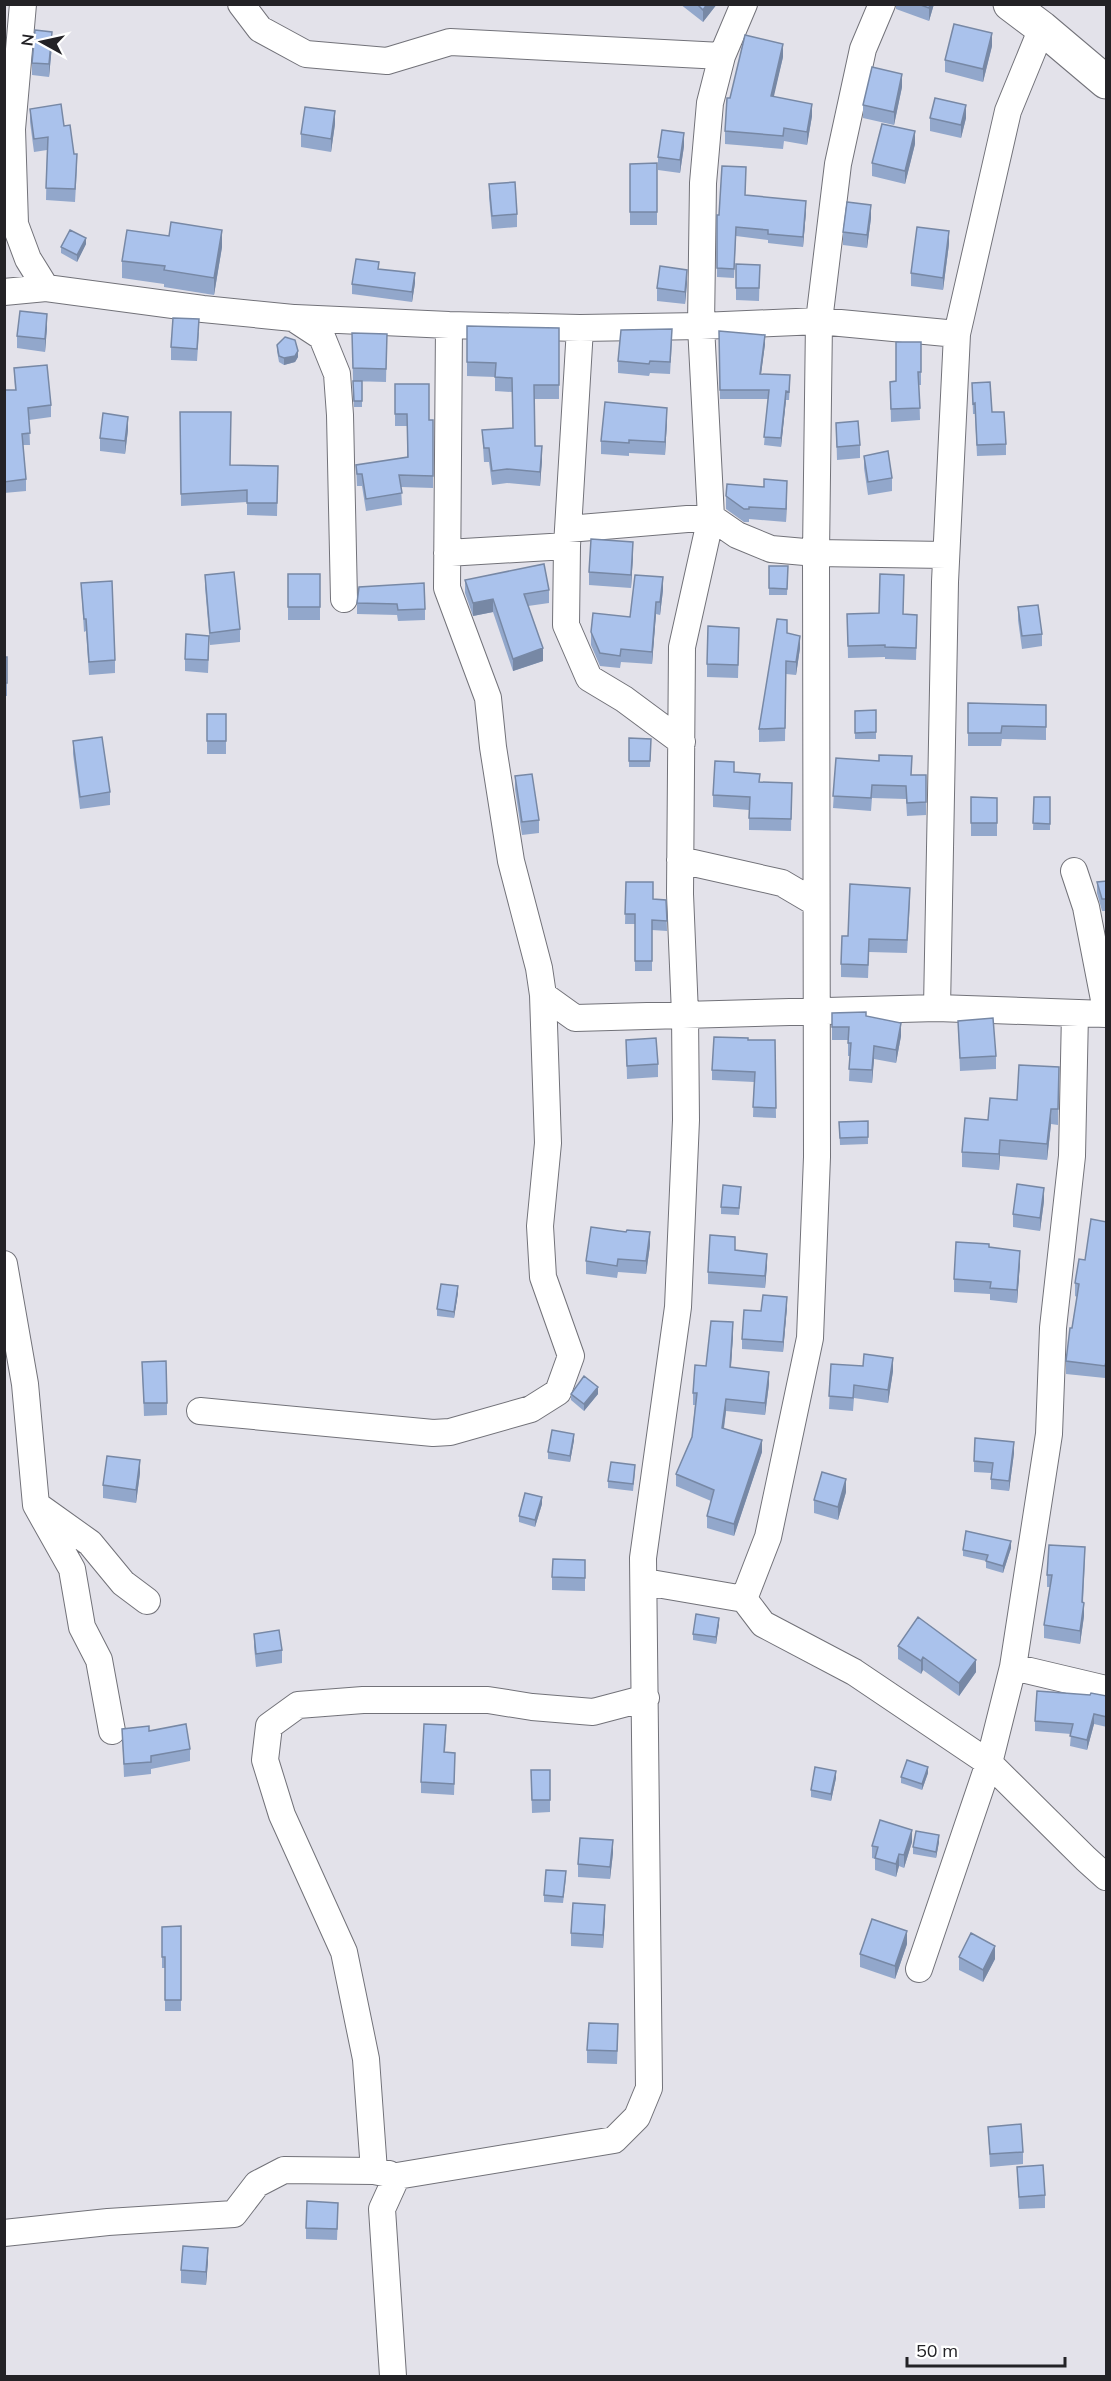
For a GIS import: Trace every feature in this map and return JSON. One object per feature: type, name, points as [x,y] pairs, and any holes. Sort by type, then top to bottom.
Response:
[{"type":"main road","points":[[1010,4],[1107,82]]},
{"type":"street","points":[[23,4],[12,129],[15,224],[28,259],[46,288]]},
{"type":"street","points":[[241,4],[260,29],[306,54],[387,61],[450,42],[722,56]]},
{"type":"street","points":[[4,2233],[108,2222],[234,2214],[257,2184],[284,2170],[386,2173],[614,2140],[637,2117],[649,2088],[644,1558],[678,1306],[686,1120],[685,1014],[680,894],[682,647],[711,517],[701,326],[704,171],[710,103],[722,56],[744,4]]},
{"type":"street","points":[[744,1599],[768,1537],[810,1338],[817,1157],[816,553],[819,321],[838,164],[863,49],[882,4]]},
{"type":"street","points":[[937,1008],[946,555],[957,334],[1008,111],[1042,28]]},
{"type":"street","points":[[4,292],[46,288],[203,309],[293,318],[449,325],[580,328],[819,321],[957,334]]},
{"type":"street","points":[[293,318],[322,337],[337,374],[344,599]]},
{"type":"street","points":[[200,1411],[433,1433],[450,1432],[531,1409],[558,1392],[571,1356],[543,1277],[540,1226],[548,1143],[543,995],[539,968],[512,861],[493,747],[488,698],[447,588],[449,325]]},
{"type":"street","points":[[580,328],[568,537],[566,625],[589,678],[624,699],[682,742]]},
{"type":"street","points":[[447,553],[711,517],[737,535],[771,549],[816,553],[946,555]]},
{"type":"street","points":[[680,860],[782,883],[816,903]]},
{"type":"street","points":[[543,995],[575,1018],[937,1008],[1107,1012],[1086,907],[1074,871]]},
{"type":"street","points":[[919,1969],[989,1763],[1013,1667],[1049,1434],[1053,1328],[1072,1156],[1075,1013]]},
{"type":"street","points":[[4,1264],[24,1384],[36,1505],[72,1569],[82,1627],[99,1660],[112,1731]]},
{"type":"street","points":[[36,1505],[90,1543],[123,1583],[147,1601]]},
{"type":"street","points":[[645,1582],[744,1599],[763,1624],[854,1672],[989,1763],[1107,1877]]},
{"type":"street","points":[[1013,1667],[1107,1689]]},
{"type":"street","points":[[393,2376],[382,2209],[386,2173],[366,2059],[344,1952],[282,1815],[265,1760],[269,1726],[298,1705],[363,1700],[488,1700],[532,1707],[593,1712],[646,1698]]},
{"type":"building","points":[[697,4],[707,4],[703,10]]},
{"type":"building","points":[[918,4],[930,4],[929,8]]},
{"type":"building","points":[[954,24],[992,33],[983,69],[945,60]]},
{"type":"building","points":[[35,30],[52,32],[49,64],[32,63]]},
{"type":"building","points":[[745,35],[783,44],[771,96],[812,104],[807,132],[784,128],[783,136],[725,131],[727,98],[730,98]]},
{"type":"building","points":[[872,67],[902,74],[894,112],[863,105]]},
{"type":"building","points":[[935,98],[966,105],[961,125],[930,118]]},
{"type":"building","points":[[61,104],[64,126],[70,125],[74,154],[77,154],[75,189],[46,188],[48,137],[34,139],[30,109]]},
{"type":"building","points":[[305,107],[335,111],[331,139],[301,134]]},
{"type":"building","points":[[882,124],[915,131],[905,171],[872,163]]},
{"type":"building","points":[[662,130],[684,133],[680,160],[658,157]]},
{"type":"building","points":[[657,163],[657,212],[630,212],[630,164]]},
{"type":"building","points":[[722,166],[746,167],[745,195],[806,201],[803,237],[768,234],[768,230],[736,227],[734,269],[717,268],[717,215],[719,215]]},
{"type":"building","points":[[515,182],[517,214],[492,216],[489,184]]},
{"type":"building","points":[[847,202],[871,205],[867,235],[843,232]]},
{"type":"building","points":[[171,222],[222,230],[214,278],[164,270],[165,266],[122,261],[127,230],[169,236]]},
{"type":"building","points":[[917,227],[949,231],[943,278],[911,273]]},
{"type":"building","points":[[70,230],[86,238],[77,255],[61,247]]},
{"type":"building","points":[[356,259],[379,262],[378,269],[415,273],[412,292],[352,284]]},
{"type":"building","points":[[736,264],[760,265],[759,288],[736,288]]},
{"type":"building","points":[[660,266],[687,270],[685,292],[657,288]]},
{"type":"building","points":[[20,311],[47,314],[45,339],[17,336]]},
{"type":"building","points":[[173,318],[199,319],[197,349],[171,347]]},
{"type":"building","points":[[467,326],[559,328],[559,385],[534,385],[535,446],[542,446],[540,472],[507,469],[492,471],[489,448],[484,448],[482,430],[513,428],[512,378],[495,377],[496,363],[467,362]]},
{"type":"building","points":[[672,329],[670,362],[650,361],[649,364],[618,361],[621,330]]},
{"type":"building","points":[[719,331],[765,335],[760,374],[790,375],[781,438],[764,437],[769,390],[720,390]]},
{"type":"building","points":[[352,333],[387,334],[386,369],[353,368]]},
{"type":"building","points":[[285,337],[295,340],[298,351],[295,356],[284,358],[279,356],[277,345]]},
{"type":"building","points":[[896,342],[921,342],[921,372],[918,372],[920,408],[891,409],[890,382],[896,381]]},
{"type":"building","points":[[47,365],[51,405],[28,408],[30,433],[22,434],[26,479],[4,482],[4,390],[16,390],[14,368]]},
{"type":"building","points":[[353,381],[362,381],[362,401],[354,401]]},
{"type":"building","points":[[990,382],[992,412],[1004,412],[1006,444],[977,445],[972,383]]},
{"type":"building","points":[[395,384],[429,384],[429,420],[433,420],[433,476],[399,475],[402,493],[366,499],[362,474],[357,474],[356,465],[408,457],[407,414],[395,414]]},
{"type":"building","points":[[605,402],[667,408],[665,442],[601,441]]},
{"type":"building","points":[[180,412],[231,412],[230,465],[278,466],[277,503],[247,503],[247,490],[181,494]]},
{"type":"building","points":[[103,413],[128,417],[125,441],[100,438]]},
{"type":"building","points":[[858,421],[860,445],[837,447],[836,423]]},
{"type":"building","points":[[888,451],[892,478],[868,482],[864,456]]},
{"type":"building","points":[[764,479],[787,481],[786,509],[749,507],[749,509],[744,509],[726,496],[727,484],[764,487]]},
{"type":"building","points":[[591,539],[633,542],[631,575],[589,572]]},
{"type":"building","points":[[544,564],[549,590],[524,594],[543,648],[513,659],[493,599],[473,603],[465,580]]},
{"type":"building","points":[[769,566],[788,566],[787,589],[769,588]]},
{"type":"building","points":[[234,572],[240,629],[210,633],[205,575]]},
{"type":"building","points":[[288,574],[320,574],[320,607],[288,607]]},
{"type":"building","points":[[880,574],[904,575],[903,614],[917,615],[916,648],[885,647],[885,645],[848,646],[847,614],[879,613]]},
{"type":"building","points":[[635,575],[663,577],[660,602],[656,602],[652,652],[621,649],[620,656],[600,653],[591,632],[593,613],[630,617]]},
{"type":"building","points":[[112,581],[115,660],[89,662],[81,583]]},
{"type":"building","points":[[424,583],[425,609],[398,610],[397,604],[357,603],[359,587]]},
{"type":"building","points":[[1038,605],[1042,634],[1022,636],[1018,607]]},
{"type":"building","points":[[777,619],[787,620],[787,633],[800,636],[796,662],[786,661],[785,728],[759,729]]},
{"type":"building","points":[[708,626],[739,628],[738,665],[707,664]]},
{"type":"building","points":[[186,634],[209,636],[208,660],[185,659]]},
{"type":"building","points":[[4,657],[7,657],[7,683],[4,683]]},
{"type":"building","points":[[968,703],[1046,705],[1046,727],[1002,726],[1001,733],[968,733]]},
{"type":"building","points":[[876,710],[876,732],[855,733],[855,711]]},
{"type":"building","points":[[207,714],[226,714],[226,741],[207,741]]},
{"type":"building","points":[[102,737],[110,792],[80,797],[73,741]]},
{"type":"building","points":[[629,738],[651,739],[650,761],[629,761]]},
{"type":"building","points":[[879,755],[912,756],[911,775],[926,775],[926,802],[907,803],[906,786],[872,785],[871,798],[833,796],[836,758],[879,761]]},
{"type":"building","points":[[715,761],[734,762],[734,772],[760,774],[759,782],[792,783],[791,819],[749,818],[750,797],[713,795]]},
{"type":"building","points":[[532,774],[539,820],[522,822],[515,776]]},
{"type":"building","points":[[971,797],[997,798],[997,823],[971,823]]},
{"type":"building","points":[[1034,797],[1050,797],[1050,824],[1033,823]]},
{"type":"building","points":[[1107,881],[1107,899],[1102,899],[1097,882]]},
{"type":"building","points":[[626,882],[653,882],[653,899],[666,900],[667,921],[652,920],[652,961],[635,961],[635,914],[625,914]]},
{"type":"building","points":[[850,884],[910,888],[907,940],[869,939],[868,965],[841,964],[842,936],[848,936]]},
{"type":"building","points":[[866,1012],[866,1016],[901,1023],[896,1050],[874,1046],[872,1070],[849,1069],[851,1043],[848,1043],[849,1027],[832,1027],[832,1013]]},
{"type":"building","points":[[993,1018],[996,1056],[960,1058],[958,1021]]},
{"type":"building","points":[[714,1037],[775,1040],[776,1108],[753,1107],[755,1072],[712,1070]]},
{"type":"building","points":[[656,1038],[658,1064],[627,1066],[626,1040]]},
{"type":"building","points":[[1019,1065],[1059,1067],[1058,1109],[1051,1109],[1047,1144],[1000,1140],[999,1154],[962,1152],[965,1118],[988,1120],[990,1098],[1017,1100]]},
{"type":"building","points":[[868,1121],[868,1137],[840,1138],[839,1122]]},
{"type":"building","points":[[1017,1184],[1044,1188],[1040,1218],[1013,1214]]},
{"type":"building","points":[[723,1185],[741,1187],[739,1208],[721,1207]]},
{"type":"building","points":[[1091,1219],[1107,1222],[1107,1358],[1105,1366],[1066,1361],[1079,1284],[1075,1283],[1079,1259],[1085,1260]]},
{"type":"building","points":[[591,1227],[626,1232],[627,1230],[650,1232],[646,1261],[618,1259],[617,1266],[586,1261]]},
{"type":"building","points":[[710,1235],[735,1237],[735,1250],[767,1254],[765,1276],[708,1272]]},
{"type":"building","points":[[956,1242],[989,1244],[989,1247],[1020,1251],[1017,1290],[990,1288],[991,1282],[954,1279]]},
{"type":"building","points":[[441,1284],[458,1286],[454,1312],[437,1309]]},
{"type":"building","points":[[763,1295],[787,1297],[783,1342],[742,1339],[744,1310],[761,1311]]},
{"type":"building","points":[[711,1321],[733,1322],[730,1367],[769,1372],[765,1403],[726,1399],[722,1428],[762,1440],[734,1524],[707,1516],[714,1490],[676,1474],[692,1437],[697,1393],[693,1393],[695,1365],[706,1366]]},
{"type":"building","points":[[864,1354],[893,1358],[888,1390],[854,1385],[853,1398],[829,1396],[831,1364],[863,1366]]},
{"type":"building","points":[[166,1361],[167,1403],[144,1403],[142,1362]]},
{"type":"building","points":[[584,1376],[598,1387],[584,1404],[571,1394]]},
{"type":"building","points":[[552,1430],[574,1434],[570,1456],[548,1452]]},
{"type":"building","points":[[975,1438],[1014,1442],[1009,1481],[991,1479],[993,1463],[974,1461]]},
{"type":"building","points":[[107,1456],[140,1460],[136,1490],[103,1485]]},
{"type":"building","points":[[611,1462],[635,1465],[633,1484],[608,1481]]},
{"type":"building","points":[[822,1472],[846,1479],[838,1507],[814,1500]]},
{"type":"building","points":[[525,1493],[542,1497],[535,1520],[519,1516]]},
{"type":"building","points":[[966,1531],[1011,1541],[1003,1566],[986,1561],[988,1555],[963,1550]]},
{"type":"building","points":[[1049,1545],[1085,1547],[1082,1602],[1084,1603],[1080,1631],[1044,1625],[1052,1575],[1047,1575]]},
{"type":"building","points":[[553,1559],[585,1560],[585,1578],[552,1577]]},
{"type":"building","points":[[696,1614],[719,1618],[716,1637],[693,1634]]},
{"type":"building","points":[[918,1617],[976,1660],[959,1683],[923,1657],[921,1661],[898,1646]]},
{"type":"building","points":[[279,1630],[282,1650],[256,1654],[254,1634]]},
{"type":"building","points":[[1037,1691],[1090,1695],[1091,1693],[1107,1696],[1107,1717],[1094,1714],[1087,1740],[1070,1736],[1073,1724],[1035,1721]]},
{"type":"building","points":[[186,1724],[190,1749],[151,1756],[151,1762],[124,1764],[122,1729],[149,1726],[149,1731]]},
{"type":"building","points":[[424,1724],[446,1725],[444,1752],[455,1753],[454,1784],[421,1782]]},
{"type":"building","points":[[907,1760],[928,1767],[922,1784],[901,1777]]},
{"type":"building","points":[[815,1767],[836,1771],[831,1794],[811,1790]]},
{"type":"building","points":[[531,1770],[550,1770],[550,1800],[532,1800]]},
{"type":"building","points":[[880,1820],[912,1830],[904,1855],[899,1854],[896,1864],[875,1858],[878,1847],[872,1846]]},
{"type":"building","points":[[916,1831],[939,1835],[936,1852],[913,1847]]},
{"type":"building","points":[[580,1838],[613,1840],[610,1867],[578,1864]]},
{"type":"building","points":[[546,1870],[566,1871],[563,1897],[544,1895]]},
{"type":"building","points":[[573,1903],[605,1905],[603,1935],[571,1933]]},
{"type":"building","points":[[872,1919],[907,1931],[895,1966],[860,1954]]},
{"type":"building","points":[[181,1926],[181,2000],[165,2000],[162,1927]]},
{"type":"building","points":[[971,1933],[995,1946],[983,1970],[959,1957]]},
{"type":"building","points":[[589,2023],[618,2024],[617,2051],[587,2050]]},
{"type":"building","points":[[1021,2124],[1023,2152],[990,2154],[988,2127]]},
{"type":"building","points":[[1043,2165],[1045,2195],[1019,2197],[1017,2167]]},
{"type":"building","points":[[307,2201],[338,2203],[337,2229],[306,2228]]},
{"type":"building","points":[[183,2246],[208,2248],[206,2272],[181,2270]]}]
